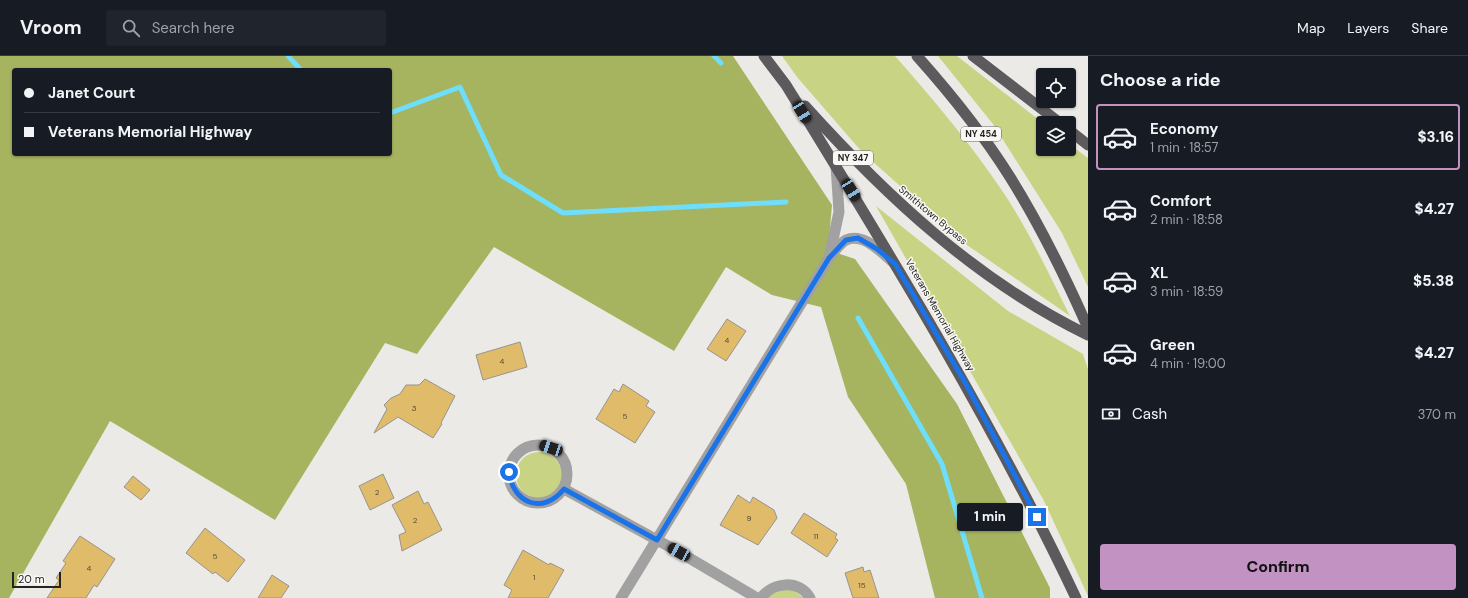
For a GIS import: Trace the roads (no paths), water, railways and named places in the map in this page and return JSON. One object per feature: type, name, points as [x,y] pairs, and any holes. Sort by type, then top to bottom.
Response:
[{"type":"highway","name":"Veterans Memorial Highway","points":[[764,56],[786,85],[836,166],[996,438],[1076,598]]},
{"type":"highway","name":"NY 454","points":[[917,56],[962,110],[1010,177],[1051,250],[1088,328]]},
{"type":"highway","points":[[973,56],[1051,116]]},
{"type":"highway","name":"Smithtown Bypass","points":[[786,85],[868,174],[940,239],[1021,298],[1088,335]]},
{"type":"highway","points":[[1076,135],[1088,144]]},
{"type":"street","points":[[829,258],[839,212],[836,166]]},
{"type":"street","points":[[621,598],[829,258],[846,240],[858,238],[877,249],[895,264]]},
{"type":"street","points":[[533,445],[542,445],[551,448],[559,454],[564,461],[567,470],[567,480],[564,489],[558,496],[549,502],[539,504],[521,498],[514,491],[509,472],[511,462],[516,454],[524,448],[533,445]]},
{"type":"street","points":[[564,489],[657,540],[757,598]]},
{"type":"street","points":[[761,598],[770,590],[783,585],[793,585],[801,589],[810,598]]},
{"type":"waterway","points":[[288,56],[299,68]]},
{"type":"waterway","points":[[714,56],[721,63]]},
{"type":"waterway","points":[[392,112],[460,87],[501,175],[563,213],[786,202]]},
{"type":"waterway","points":[[858,318],[942,464],[982,598]]}]
